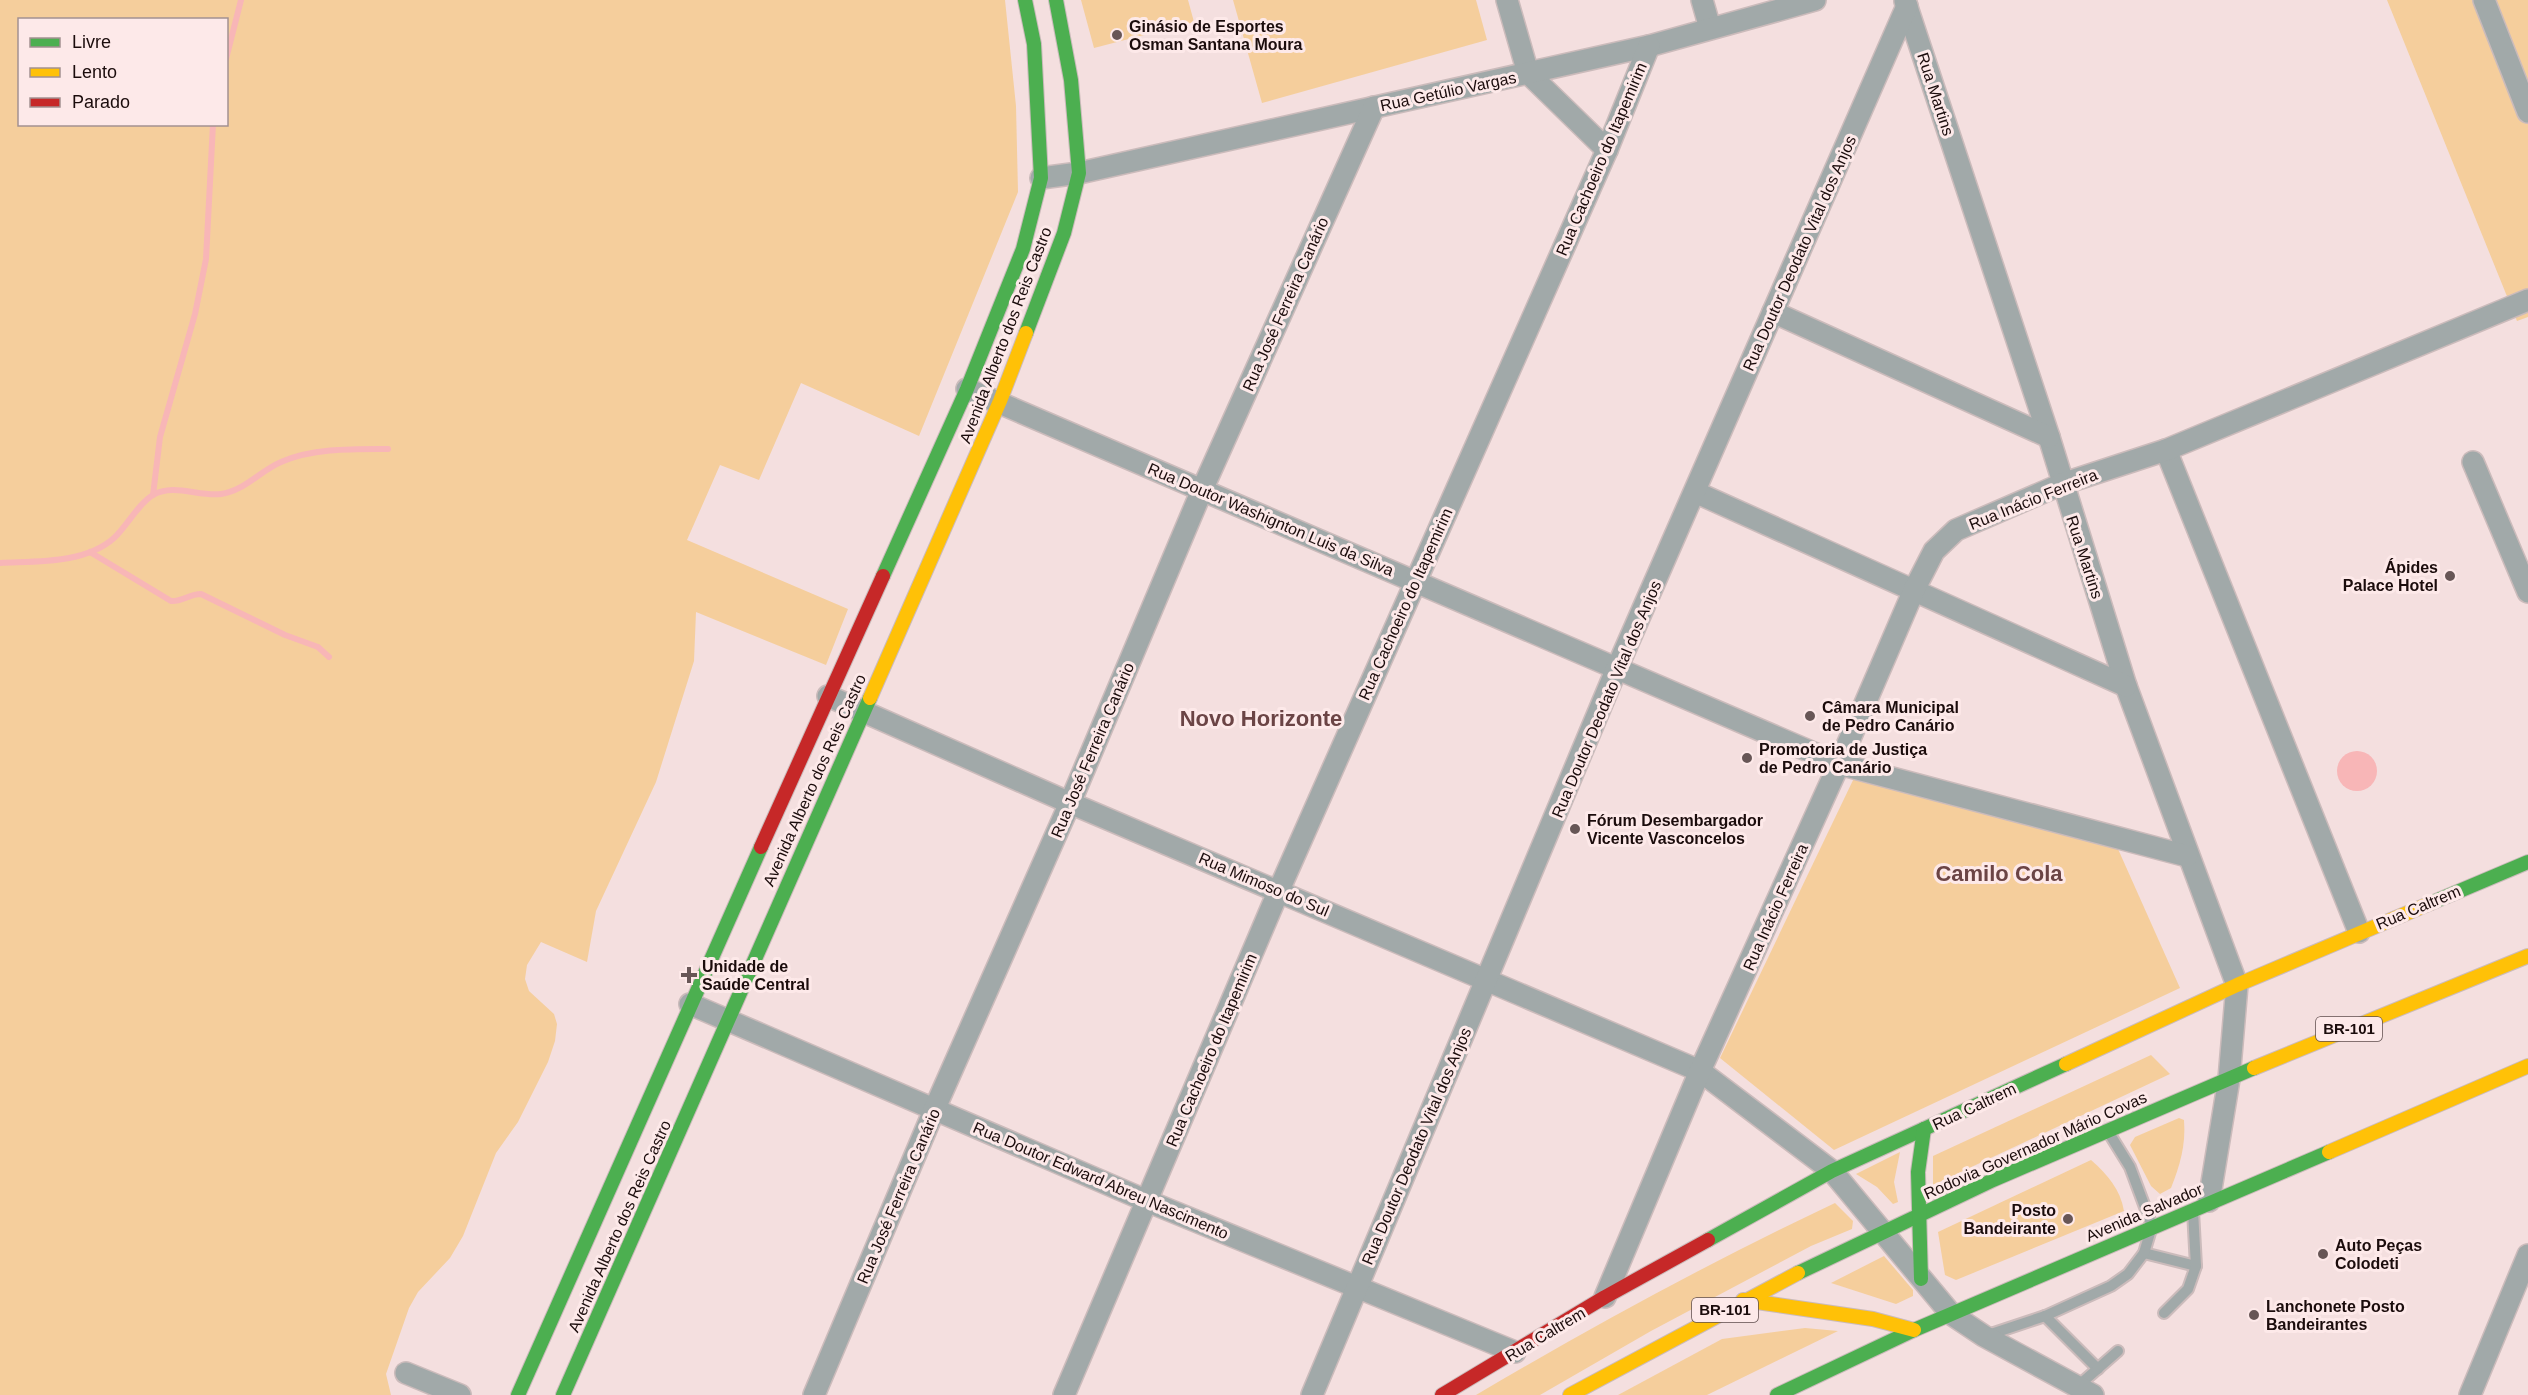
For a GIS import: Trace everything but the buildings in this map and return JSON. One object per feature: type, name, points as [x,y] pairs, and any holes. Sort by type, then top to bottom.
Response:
[{"type":"main road","name":"Avenida Alberto dos Reis Castro","points":[[518,1395],[690,1004],[967,389],[1023,249],[1041,178],[1034,44],[1025,0]]},
{"type":"main road","name":"Avenida Alberto dos Reis Castro","points":[[563,1395],[1000,401],[1064,233],[1079,173],[1071,80],[1056,0]]},
{"type":"main road","name":"Rua Caltrem","points":[[1442,1395],[1605,1297],[1832,1171],[2236,985],[2528,862]]},
{"type":"main road","name":"Rodovia Governador Mário Covas","points":[[1570,1395],[1743,1300],[1920,1213],[2107,1130],[2528,956]]},
{"type":"main road","name":"Avenida Salvador","points":[[1778,1395],[1914,1330],[2528,1066]]},
{"type":"main road","points":[[1921,1280],[1918,1172],[1924,1129]]},
{"type":"main road","points":[[1743,1300],[1873,1319],[1914,1330]]},
{"type":"street","points":[[1507,0],[1528,73],[1607,150]]},
{"type":"street","points":[[1702,0],[1710,28]]},
{"type":"street","name":"Rua Getúlio Vargas","points":[[1041,178],[1079,173],[1649,46],[1815,0]]},
{"type":"street","points":[[2484,0],[2528,112]]},
{"type":"street","name":"Rua Doutor Deodato Vital dos Anjos","points":[[1312,1395],[1617,668],[1906,3]]},
{"type":"street","name":"Rua Martins","points":[[1906,3],[2049,437],[2126,686],[2236,985],[2229,1079],[2201,1205]]},
{"type":"street","name":"Rua Cachoeiro do Itapemirim","points":[[1064,1395],[1279,890],[1607,150],[1649,46]]},
{"type":"street","name":"Rua José Ferreira Canário","points":[[814,1395],[935,1108],[1070,803],[1202,490],[1374,107]]},
{"type":"street","name":"Rua Inácio Ferreira","points":[[1605,1297],[1700,1071],[1839,764],[1914,590],[1934,551],[1956,530],[2062,484],[2166,450],[2528,300]]},
{"type":"street","points":[[1773,312],[2049,437]]},
{"type":"street","name":"Rua Doutor Washignton Luis da Silva","points":[[967,389],[1000,401],[1839,764],[2187,856]]},
{"type":"street","points":[[2166,450],[2359,932]]},
{"type":"street","points":[[2473,462],[2528,592]]},
{"type":"street","points":[[1695,492],[2126,686]]},
{"type":"street","name":"Rua Mimoso do Sul","points":[[828,696],[1070,803],[1700,1071],[1832,1171],[1921,1280],[1952,1314],[1984,1336],[2086,1391]]},
{"type":"street","name":"Rua Doutor Edward Abreu Nascimento","points":[[690,1004],[935,1108],[1147,1202],[1355,1289],[1515,1352]]},
{"type":"street","points":[[2470,1395],[2528,1255]]},
{"type":"street","points":[[406,1373],[460,1395]]},
{"type":"lane","points":[[1984,1336],[2045,1316],[2110,1286],[2128,1275],[2144,1253],[2152,1226],[2130,1167],[2107,1130]]},
{"type":"lane","points":[[2164,1313],[2188,1289],[2196,1266],[2201,1205]]},
{"type":"lane","points":[[2144,1253],[2196,1266]]},
{"type":"lane","points":[[2045,1316],[2098,1369]]},
{"type":"lane","points":[[2086,1391],[2098,1369],[2118,1351]]},
{"type":"shaded area","points":[[0,0],[1005,0],[1016,106],[1018,192],[919,436],[801,383],[759,480],[720,465],[687,540],[848,609],[826,665],[696,612],[694,661],[656,782],[596,911],[587,962],[541,942],[527,965],[525,979],[529,991],[554,1014],[557,1024],[555,1041],[548,1062],[518,1122],[496,1153],[463,1236],[450,1258],[418,1292],[409,1308],[386,1374],[391,1395],[0,1395]]},
{"type":"shaded area","name":"Ginásio de Esportes Osman Santana Moura","points":[[1081,0],[1188,0],[1194,22],[1094,48]]},
{"type":"shaded area","points":[[1233,0],[1476,0],[1487,40],[1262,103]]},
{"type":"shaded area","points":[[2387,0],[2528,0],[2528,317],[2517,321]]},
{"type":"shaded area","points":[[2357,751],[2365,752],[2371,757],[2376,763],[2376,779],[2371,785],[2365,790],[2357,791],[2349,790],[2343,785],[2338,779],[2337,771],[2338,763],[2343,757],[2349,752]]},
{"type":"shaded area","points":[[1855,776],[2118,849],[2180,988],[1834,1150],[1720,1058]]},
{"type":"shaded area","points":[[2151,1055],[2170,1074],[1933,1185],[1933,1156]]},
{"type":"shaded area","points":[[2179,1118],[2184,1120],[2180,1163],[2171,1188],[2160,1194],[2151,1186],[2130,1145],[2135,1137]]},
{"type":"shaded area","points":[[1900,1152],[1894,1182],[1898,1202],[1893,1204],[1877,1187],[1856,1174]]},
{"type":"shaded area","points":[[2091,1160],[2112,1183],[2120,1196],[2124,1211],[1956,1280],[1945,1275],[1938,1232]]},
{"type":"shaded area","points":[[1835,1203],[1853,1221],[1852,1229],[1811,1246],[1651,1331],[1540,1395],[1476,1395],[1653,1295]]},
{"type":"shaded area","points":[[1884,1256],[1913,1290],[1913,1296],[1896,1304],[1831,1283]]},
{"type":"shaded area","points":[[1805,1328],[1838,1331],[1707,1395],[1618,1395],[1722,1339]]},
{"type":"waterway","points":[[228,51],[241,0]]},
{"type":"waterway","points":[[153,495],[160,437],[195,314],[206,259],[213,126]]},
{"type":"waterway","points":[[0,563],[44,561],[89,553],[114,538],[142,504],[161,492],[178,490],[221,494],[245,485],[273,466],[293,457],[333,450],[388,449]]},
{"type":"waterway","points":[[90,552],[171,601],[201,594],[285,635],[318,647],[329,657]]},
{"type":"traffic: fast","points":[[883,576],[967,389],[1023,249],[1041,178],[1034,44],[1025,0]]},
{"type":"traffic: fast","points":[[1026,333],[1064,233],[1079,173],[1071,80],[1056,0]]},
{"type":"traffic: fast","points":[[563,1395],[870,698]]},
{"type":"traffic: fast","points":[[518,1395],[761,847]]},
{"type":"traffic: fast","points":[[2431,903],[2528,862]]},
{"type":"traffic: fast","points":[[1708,1240],[1832,1171],[2066,1064]]},
{"type":"traffic: fast","points":[[1798,1273],[1993,1180],[2254,1068]]},
{"type":"traffic: fast","points":[[1921,1279],[1918,1172],[1924,1129]]},
{"type":"traffic: fast","points":[[1777,1395],[1914,1330],[2329,1152]]},
{"type":"traffic: slow","points":[[870,698],[1000,401],[1026,333]]},
{"type":"traffic: slow","points":[[2066,1064],[2237,985],[2431,903]]},
{"type":"traffic: slow","points":[[2254,1068],[2528,956]]},
{"type":"traffic: slow","points":[[2329,1152],[2528,1066]]},
{"type":"traffic: slow","points":[[1570,1395],[1798,1273]]},
{"type":"traffic: slow","points":[[1743,1300],[1873,1319],[1914,1330]]},
{"type":"traffic: jam","points":[[761,847],[883,576]]},
{"type":"traffic: jam","points":[[1442,1395],[1605,1297],[1708,1240]]},
{"type":"place","name":"Ginásio de Esportes Osman Santana Moura","points":[[1117,35]]},
{"type":"place","name":"Ápides Palace Hotel","points":[[2450,576]]},
{"type":"place","name":"Câmara Municipal de Pedro Canário","points":[[1810,716]]},
{"type":"place","name":"Promotoria de Justiça de Pedro Canário","points":[[1747,758]]},
{"type":"place","name":"Fórum Desembargador Vicente Vasconcelos","points":[[1575,829]]},
{"type":"place","name":"Unidade de Saúde Central","points":[[689,975]]},
{"type":"place","name":"Posto Bandeirante","points":[[2068,1219]]},
{"type":"place","name":"Auto Peças Colodeti","points":[[2323,1254]]},
{"type":"place","name":"Lanchonete Posto Bandeirantes","points":[[2254,1315]]},
{"type":"district","name":"Novo Horizonte","points":[[1261,718]]},
{"type":"district","name":"Camilo Cola","points":[[1999,873]]}]
